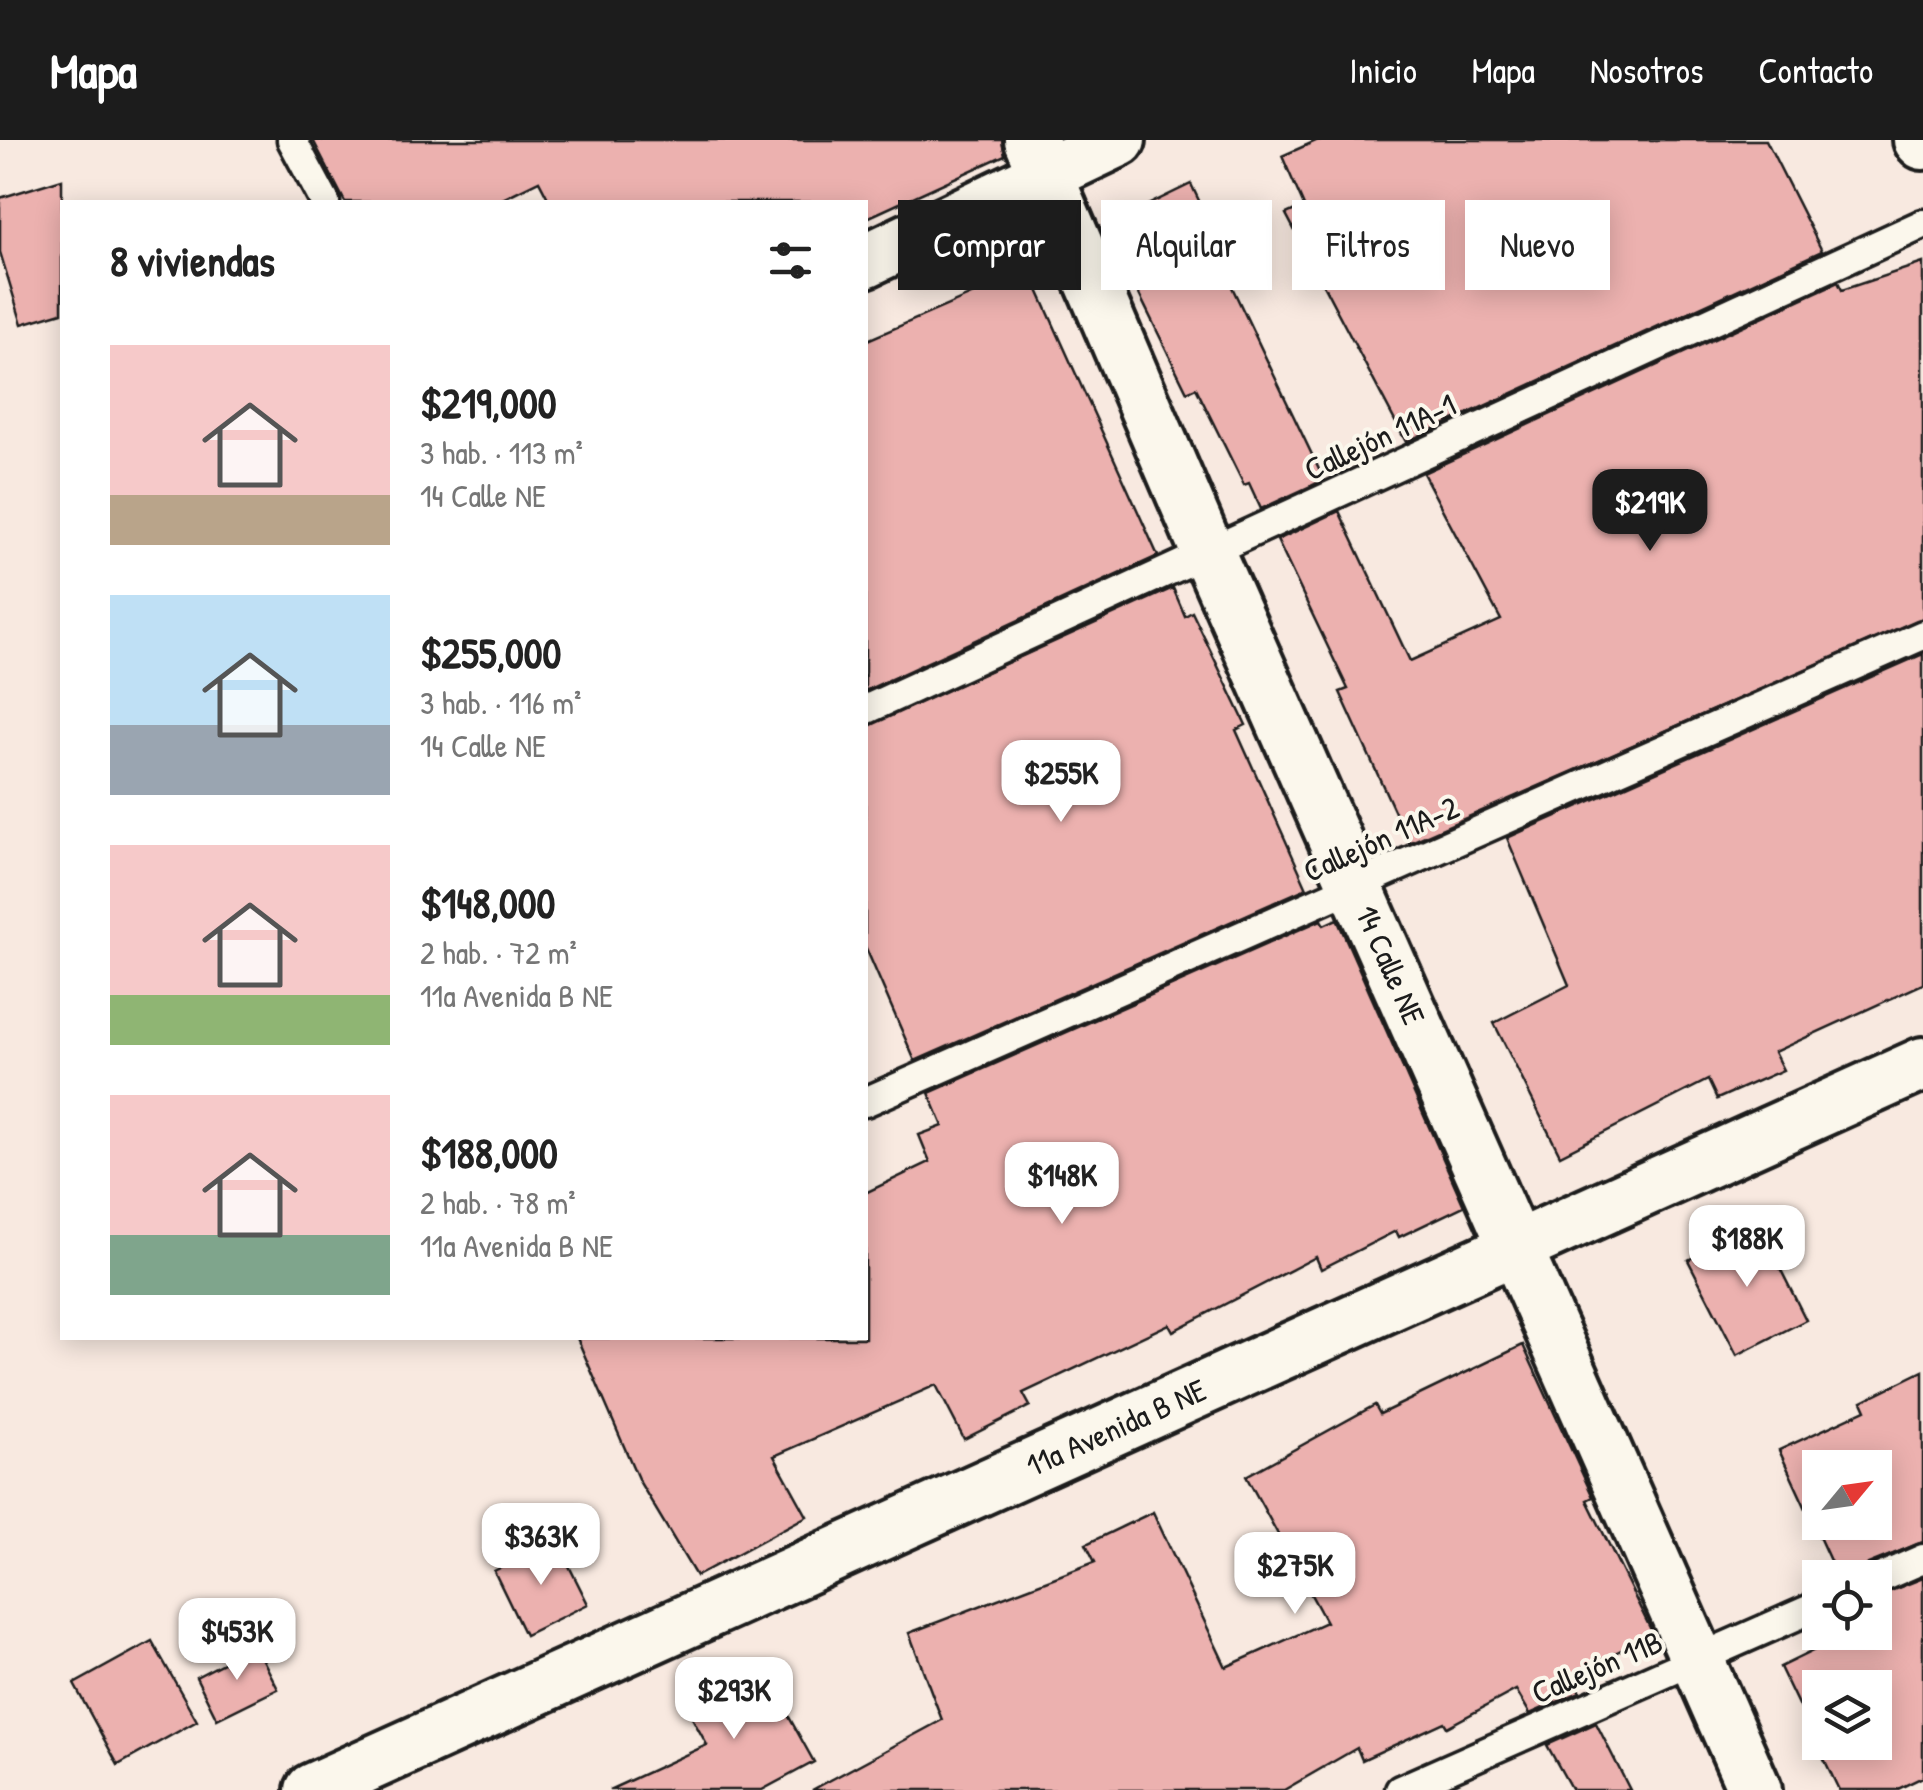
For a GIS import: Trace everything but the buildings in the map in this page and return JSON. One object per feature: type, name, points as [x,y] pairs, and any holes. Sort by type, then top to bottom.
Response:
[{"type":"street","points":[[868,259],[1039,157],[1118,140]]},
{"type":"street","name":"14 Calle NE","points":[[1039,157],[1209,556],[1755,1790]]},
{"type":"street","name":"11a Avenida B NE","points":[[312,1790],[398,1772],[1515,1248],[1923,1064]]},
{"type":"lane","points":[[292,140],[324,200]]},
{"type":"lane","name":"Callejón 11A-1","points":[[868,709],[1209,556],[1923,224]]},
{"type":"lane","name":"Callejón 11A-2","points":[[868,1101],[1357,888],[1923,634]]},
{"type":"lane","points":[[1892,1572],[1923,1558]]},
{"type":"lane","name":"Callejón 11B","points":[[1400,1790],[1802,1614]]}]
